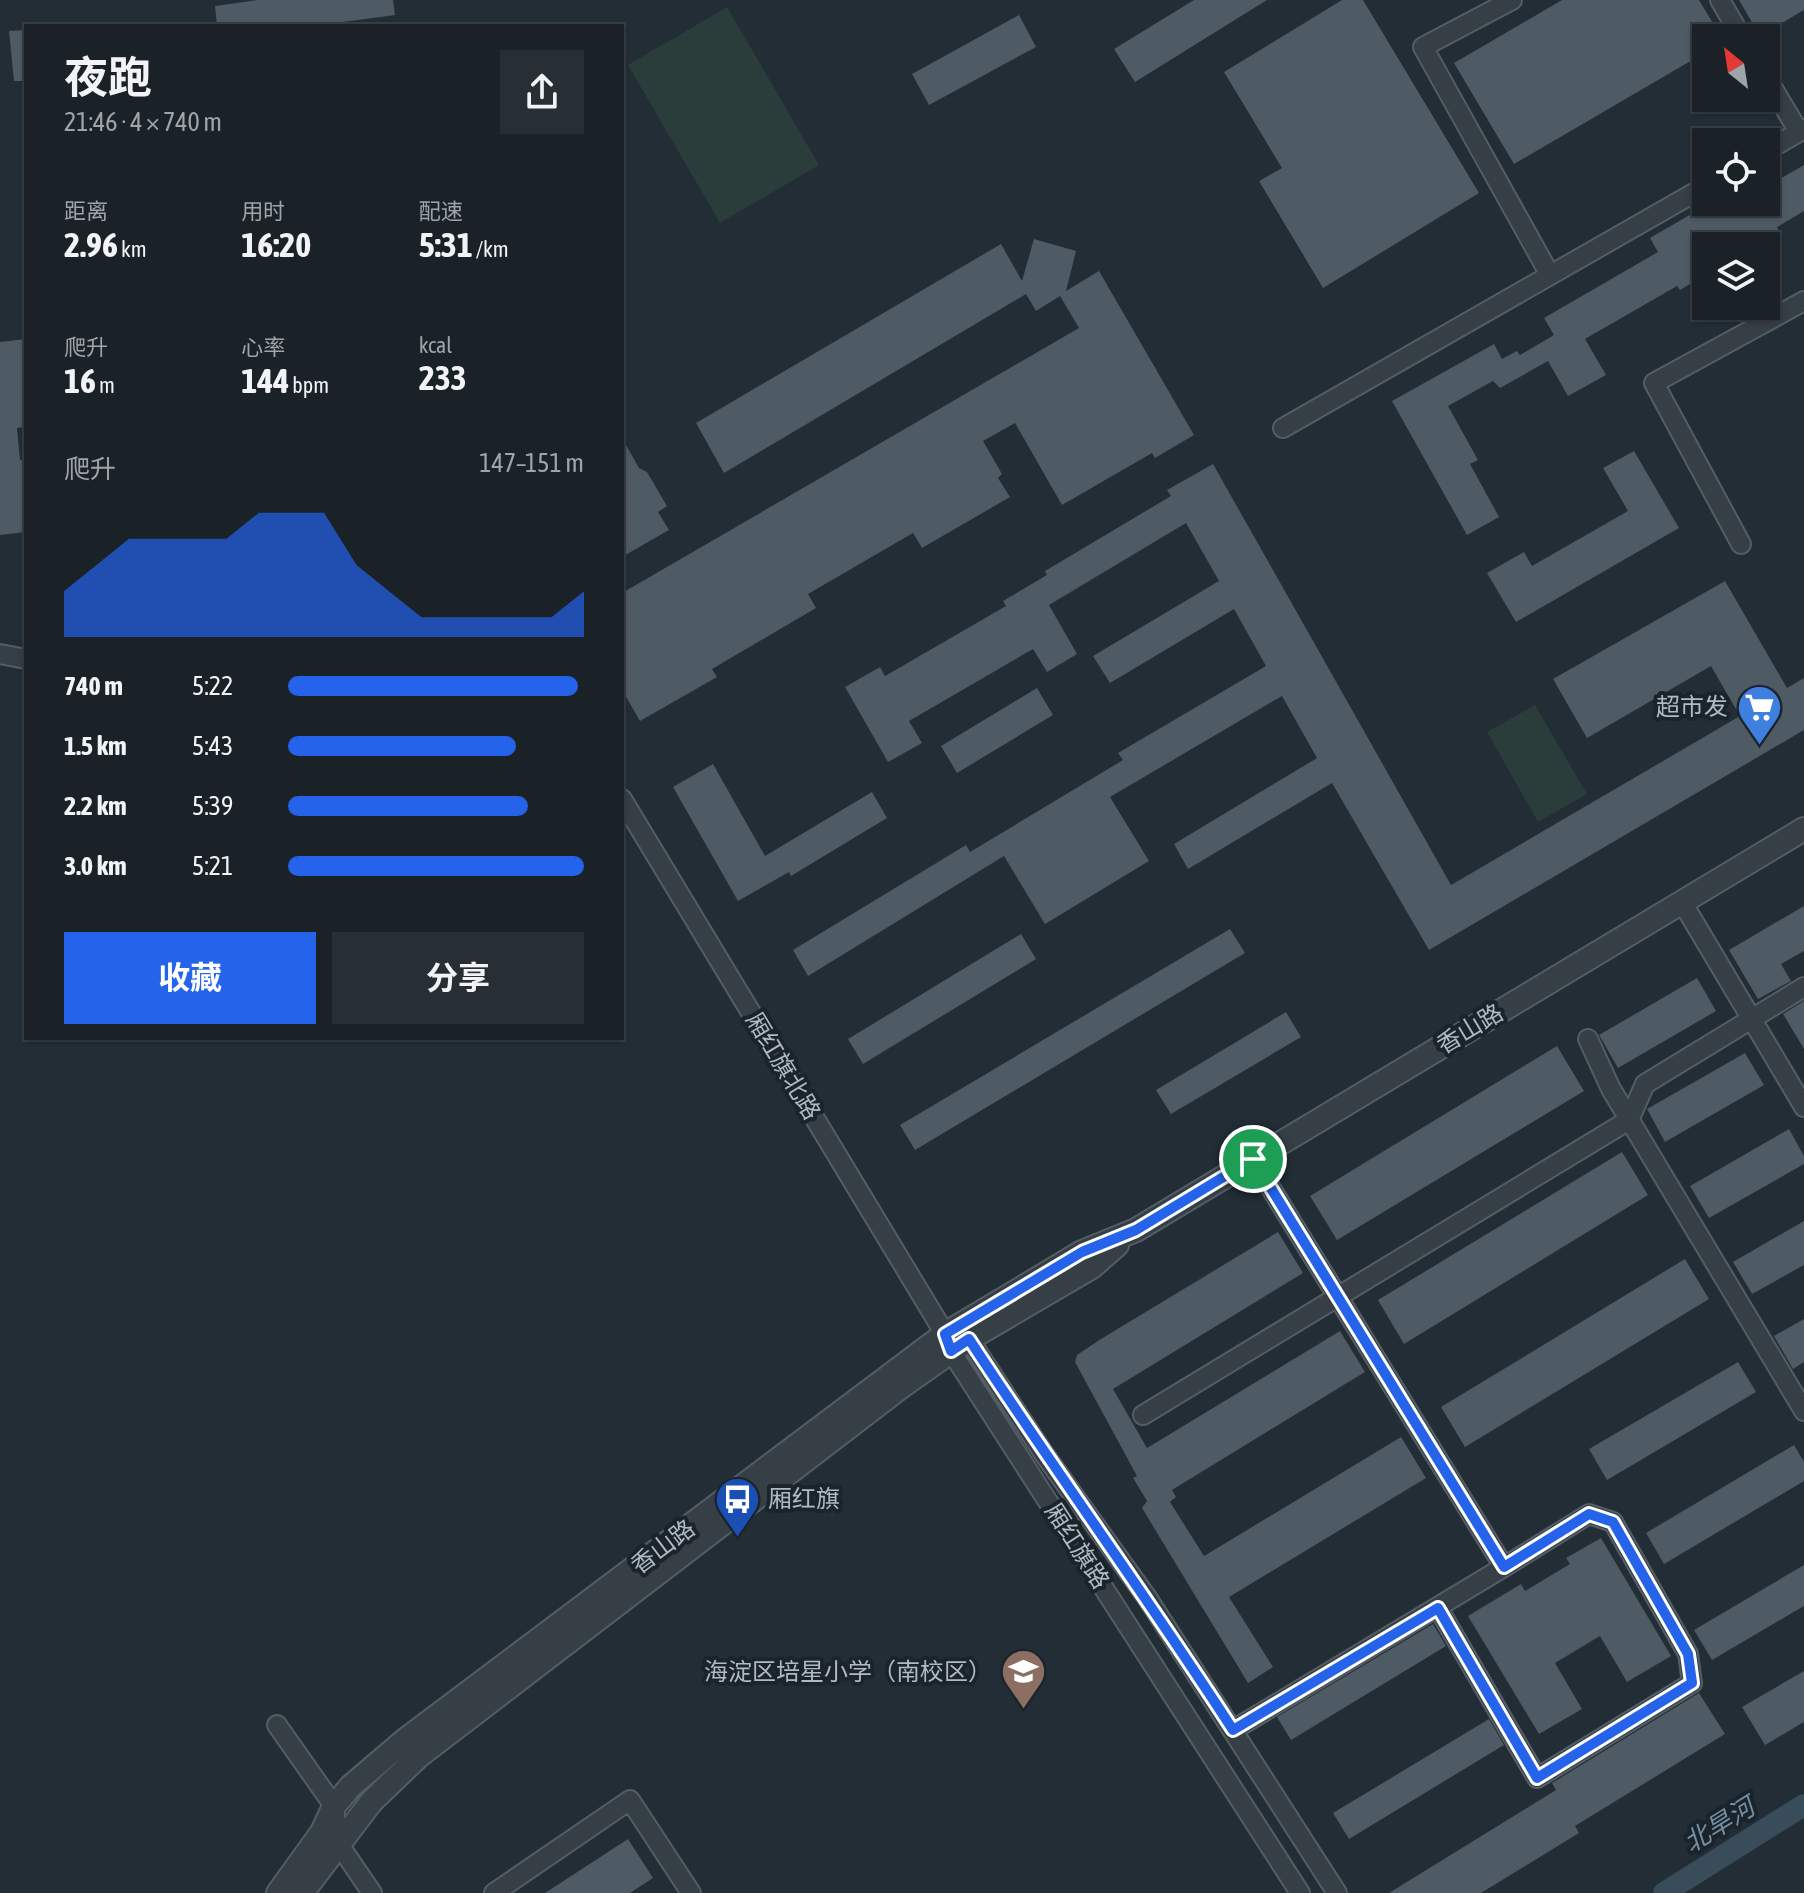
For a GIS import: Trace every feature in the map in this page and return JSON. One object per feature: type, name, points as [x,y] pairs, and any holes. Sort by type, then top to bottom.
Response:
[{"type":"street","points":[[1512,0],[1423,47],[1550,275]]},
{"type":"street","points":[[1720,0],[1734,24]]},
{"type":"street","points":[[1780,98],[1802,131],[1780,143]]},
{"type":"street","points":[[1283,428],[1692,194]]},
{"type":"street","points":[[1741,544],[1654,383],[1804,301]]},
{"type":"street","points":[[0,654],[24,659]]},
{"type":"street","name":"厢红旗北路","points":[[624,802],[955,1341]]},
{"type":"street","name":"香山路","points":[[278,1893],[322,1832],[334,1806],[351,1786],[405,1740],[955,1341],[1092,1267],[1136,1230],[1804,829]]},
{"type":"street","points":[[1682,902],[1804,1107]]},
{"type":"street","points":[[1143,1415],[1629,1120],[1645,1084],[1804,987]]},
{"type":"street","points":[[1588,1039],[1629,1120],[1804,1411]]},
{"type":"street","points":[[1253,1159],[1504,1567]]},
{"type":"street","name":"香山路","points":[[302,1893],[372,1801],[419,1756],[955,1341]]},
{"type":"street","name":"厢红旗路","points":[[955,1341],[1044,1454],[1148,1599],[1337,1893]]},
{"type":"street","name":"厢红旗路","points":[[955,1341],[1300,1893]]},
{"type":"street","points":[[1233,1730],[1589,1514],[1613,1522],[1688,1654],[1692,1683],[1537,1778],[1438,1608]]},
{"type":"street","points":[[277,1725],[334,1806],[338,1843],[372,1893]]},
{"type":"street","points":[[494,1893],[630,1800],[691,1893]]},
{"type":"green space","points":[[727,7],[819,165],[720,223],[628,65]]},
{"type":"green space","points":[[1535,705],[1587,794],[1538,822],[1487,732]]},
{"type":"building","points":[[258,0],[393,0],[395,15],[328,24],[217,24],[215,6]]},
{"type":"building","points":[[1194,0],[1267,0],[1135,82],[1114,49]]},
{"type":"building","points":[[1342,0],[1363,0],[1479,193],[1323,288],[1259,181],[1282,168],[1224,72]]},
{"type":"building","points":[[1562,0],[1699,0],[1714,24],[1692,24],[1692,60],[1514,164],[1454,63]]},
{"type":"building","points":[[1739,0],[1804,0],[1804,10],[1780,24],[1753,24]]},
{"type":"building","points":[[1019,15],[1036,47],[929,105],[912,74]]},
{"type":"building","points":[[24,30],[24,81],[14,81],[9,31]]},
{"type":"building","points":[[1804,165],[1804,211],[1777,227],[1780,232],[1692,232],[1692,283],[1680,290],[1677,286],[1585,339],[1606,375],[1568,396],[1548,361],[1500,388],[1493,381],[1448,406],[1478,460],[1470,464],[1499,517],[1467,535],[1392,401],[1494,344],[1502,359],[1517,351],[1520,355],[1554,335],[1544,318],[1658,252],[1650,238],[1692,214],[1780,216],[1780,179]]},
{"type":"building","points":[[1034,239],[1076,251],[1066,291],[1099,271],[1194,435],[1155,458],[1152,453],[1062,505],[1015,423],[983,441],[1002,474],[998,478],[1010,497],[922,548],[913,533],[808,594],[816,608],[712,669],[717,677],[640,721],[624,693],[624,592],[1079,328],[1060,296],[1036,311],[1026,294],[724,473],[696,423],[1001,244],[1022,281]]},
{"type":"building","points":[[24,339],[24,427],[17,428],[20,460],[24,459],[24,532],[0,535],[0,342]]},
{"type":"building","points":[[624,442],[667,506],[658,512],[669,530],[624,556]]},
{"type":"building","points":[[1634,451],[1679,528],[1516,622],[1487,573],[1524,552],[1532,566],[1628,511],[1603,468]]},
{"type":"building","points":[[1213,464],[1451,885],[1740,716],[1711,666],[1587,738],[1553,679],[1725,581],[1787,688],[1804,678],[1804,730],[1429,950],[1332,783],[1188,869],[1174,844],[1317,758],[1282,696],[1110,797],[1149,861],[1045,924],[1004,856],[808,976],[793,950],[966,845],[970,852],[1123,760],[1118,753],[1266,666],[1234,609],[1110,683],[1093,656],[1219,581],[1186,523],[1049,605],[1077,654],[1047,672],[1033,649],[909,721],[922,743],[888,762],[845,687],[880,667],[885,676],[1006,606],[1003,601],[1047,575],[1045,571],[1171,496],[1167,490]]},
{"type":"building","points":[[1037,688],[1053,715],[957,773],[941,746]]},
{"type":"building","points":[[713,764],[765,856],[872,792],[887,818],[791,876],[789,872],[738,901],[673,787]]},
{"type":"building","points":[[1804,906],[1804,951],[1781,964],[1791,981],[1758,999],[1729,950]]},
{"type":"building","points":[[1230,929],[1245,953],[915,1150],[900,1125]]},
{"type":"building","points":[[1021,934],[1036,959],[863,1064],[848,1039]]},
{"type":"building","points":[[1697,978],[1716,1011],[1618,1068],[1599,1035]]},
{"type":"building","points":[[1804,1001],[1804,1049],[1783,1014]]},
{"type":"building","points":[[1286,1012],[1301,1037],[1171,1114],[1156,1090]]},
{"type":"building","points":[[1557,1046],[1584,1091],[1337,1240],[1310,1196]]},
{"type":"building","points":[[1745,1053],[1764,1085],[1665,1142],[1647,1109]]},
{"type":"building","points":[[1789,1129],[1804,1156],[1804,1164],[1709,1218],[1690,1186]]},
{"type":"building","points":[[1622,1152],[1648,1195],[1404,1344],[1378,1300]]},
{"type":"building","points":[[1804,1221],[1804,1265],[1752,1294],[1733,1262]]},
{"type":"building","points":[[1278,1232],[1303,1273],[1113,1389],[1147,1448],[1340,1331],[1365,1372],[1172,1490],[1176,1497],[1170,1502],[1204,1556],[1401,1437],[1426,1478],[1229,1597],[1273,1667],[1248,1683],[1142,1508],[1147,1501],[1133,1478],[1137,1476],[1075,1362],[1077,1355],[1101,1339]]},
{"type":"building","points":[[1685,1259],[1709,1299],[1465,1447],[1441,1407]]},
{"type":"building","points":[[1804,1319],[1804,1362],[1793,1369],[1774,1336]]},
{"type":"building","points":[[1738,1362],[1756,1392],[1607,1480],[1589,1449]]},
{"type":"building","points":[[1794,1445],[1804,1462],[1804,1481],[1664,1564],[1646,1533]]},
{"type":"building","points":[[1601,1538],[1671,1656],[1627,1682],[1600,1636],[1555,1663],[1582,1709],[1539,1734],[1468,1616],[1521,1584],[1525,1591],[1570,1564],[1566,1558]]},
{"type":"building","points":[[1804,1565],[1804,1606],[1712,1660],[1694,1630]]},
{"type":"building","points":[[1433,1624],[1446,1646],[1291,1740],[1277,1717]]},
{"type":"building","points":[[1804,1671],[1804,1722],[1765,1745],[1742,1707]]},
{"type":"building","points":[[1699,1693],[1725,1734],[1575,1826],[1579,1833],[1481,1893],[1389,1893],[1556,1790],[1552,1783]]},
{"type":"building","points":[[1489,1719],[1504,1745],[1349,1839],[1333,1813]]},
{"type":"building","points":[[628,1839],[653,1878],[630,1893],[545,1893]]},
{"type":"waterway","name":"北旱河","points":[[1664,1893],[1804,1805]]},
{"type":"place","name":"超市发","points":[[1759,746]]},
{"type":"place","name":"厢红旗","points":[[737,1538]]},
{"type":"place","name":"海淀区培星小学（南校区）","points":[[1023,1711]]},
{"type":"route","points":[[1253,1159],[1504,1567],[1589,1514],[1613,1522],[1688,1654],[1692,1683],[1537,1778],[1438,1608],[1233,1730],[1148,1599],[1111,1552],[969,1339],[951,1351],[945,1334],[1082,1252],[1136,1230],[1253,1159]]}]
